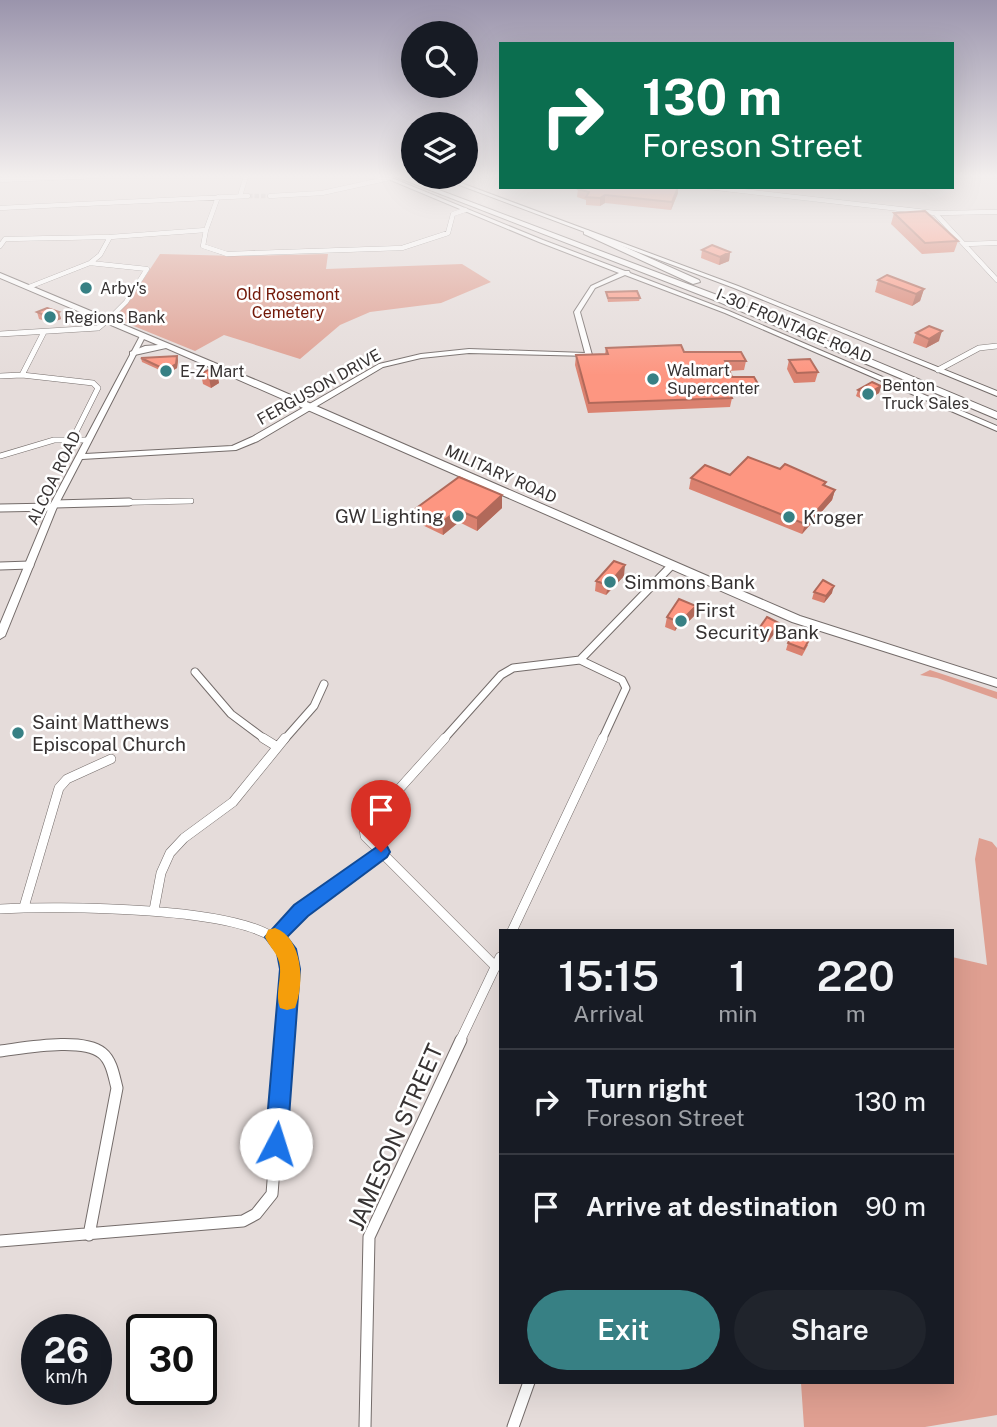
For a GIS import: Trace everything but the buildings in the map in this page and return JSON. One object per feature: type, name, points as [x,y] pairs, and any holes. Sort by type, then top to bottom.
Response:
[{"type":"highway","points":[[571,243],[722,300],[997,416]]},
{"type":"highway","points":[[592,243],[696,282],[997,406]]},
{"type":"highway","points":[[610,243],[696,282]]},
{"type":"highway","points":[[937,391],[997,423]]},
{"type":"main road","name":"I-30 FRONTAGE ROAD","points":[[550,243],[627,272],[997,429]]},
{"type":"main road","name":"I-30 FRONTAGE ROAD","points":[[616,243],[736,287],[997,394]]},
{"type":"main road","name":"FERGUSON DRIVE","points":[[79,457],[233,448],[255,439],[381,365],[421,356],[469,351],[589,355],[577,312],[593,287],[627,272]]},
{"type":"main road","name":"MILITARY ROAD","points":[[0,275],[796,619],[997,683]]},
{"type":"main road","points":[[610,279],[640,278]]},
{"type":"main road","name":"ALCOA ROAD","points":[[0,636],[54,506],[142,337]]},
{"type":"main road","points":[[134,354],[148,348],[168,347]]},
{"type":"street","points":[[29,287],[90,262],[100,255],[107,243]]},
{"type":"street","points":[[204,243],[203,246],[209,250],[227,254],[402,248],[419,243]]},
{"type":"street","points":[[964,244],[997,243]]},
{"type":"street","points":[[964,244],[997,280]]},
{"type":"street","points":[[0,334],[87,330],[98,328],[107,322],[131,295],[147,269],[90,262]]},
{"type":"street","points":[[22,375],[44,332]]},
{"type":"street","points":[[938,370],[979,348],[997,346]]},
{"type":"street","points":[[0,376],[22,375],[93,383],[98,388],[73,438]]},
{"type":"street","points":[[0,456],[51,440],[87,440]]},
{"type":"street","points":[[0,508],[191,501]]},
{"type":"street","points":[[0,566],[30,565]]},
{"type":"street","points":[[580,660],[671,566]]},
{"type":"street","points":[[498,962],[365,836],[364,828],[501,675],[513,668],[580,660],[622,680],[626,688],[513,929]]},
{"type":"street","points":[[195,672],[245,729],[276,746]]},
{"type":"street","points":[[154,910],[160,876],[170,853],[191,832],[233,803],[276,746],[306,718],[319,701],[324,684]]},
{"type":"street","points":[[24,907],[60,788],[67,779],[111,759]]},
{"type":"street","points":[[274,937],[301,911],[381,852]]},
{"type":"street","points":[[0,909],[24,907],[154,910],[257,928],[274,937],[286,949],[290,969],[272,1194],[256,1214],[243,1221],[0,1241]]},
{"type":"street","name":"JAMESON STREET","points":[[365,1427],[369,1237],[498,962]]},
{"type":"street","points":[[0,1051],[86,1046],[101,1053],[113,1069],[117,1088],[89,1234]]},
{"type":"street","points":[[513,1427],[528,1384]]},
{"type":"green space","name":"Old Rosemont Cemetery","points":[[160,254],[328,254],[326,269],[462,264],[491,282],[441,303],[370,312],[340,325],[300,359],[224,335],[195,351],[114,318]]},
{"type":"green space","points":[[930,670],[997,692],[997,699],[937,678],[920,675]]},
{"type":"green space","points":[[979,838],[992,842],[997,848],[997,1415],[925,1427],[804,1427],[801,1384],[954,1384],[954,957],[987,965],[975,859]]},
{"type":"slow traffic","points":[[275,937],[286,949],[290,969],[287,1001]]},
{"type":"place","name":"Arby's","points":[[86,288]]},
{"type":"place","name":"Regions Bank","points":[[50,317]]},
{"type":"place","name":"E-Z Mart","points":[[166,371]]},
{"type":"place","name":"Walmart Supercenter","points":[[653,379]]},
{"type":"place","name":"Benton Truck Sales","points":[[868,394]]},
{"type":"place","name":"GW Lighting","points":[[458,516]]},
{"type":"place","name":"Kroger","points":[[789,517]]},
{"type":"place","name":"Simmons Bank","points":[[610,582]]},
{"type":"place","name":"First Security Bank","points":[[681,621]]},
{"type":"place","name":"Saint Matthews Episcopal Church","points":[[18,733]]},
{"type":"route","points":[[276,1144],[290,969],[286,949],[274,937],[301,911],[381,852]]}]
